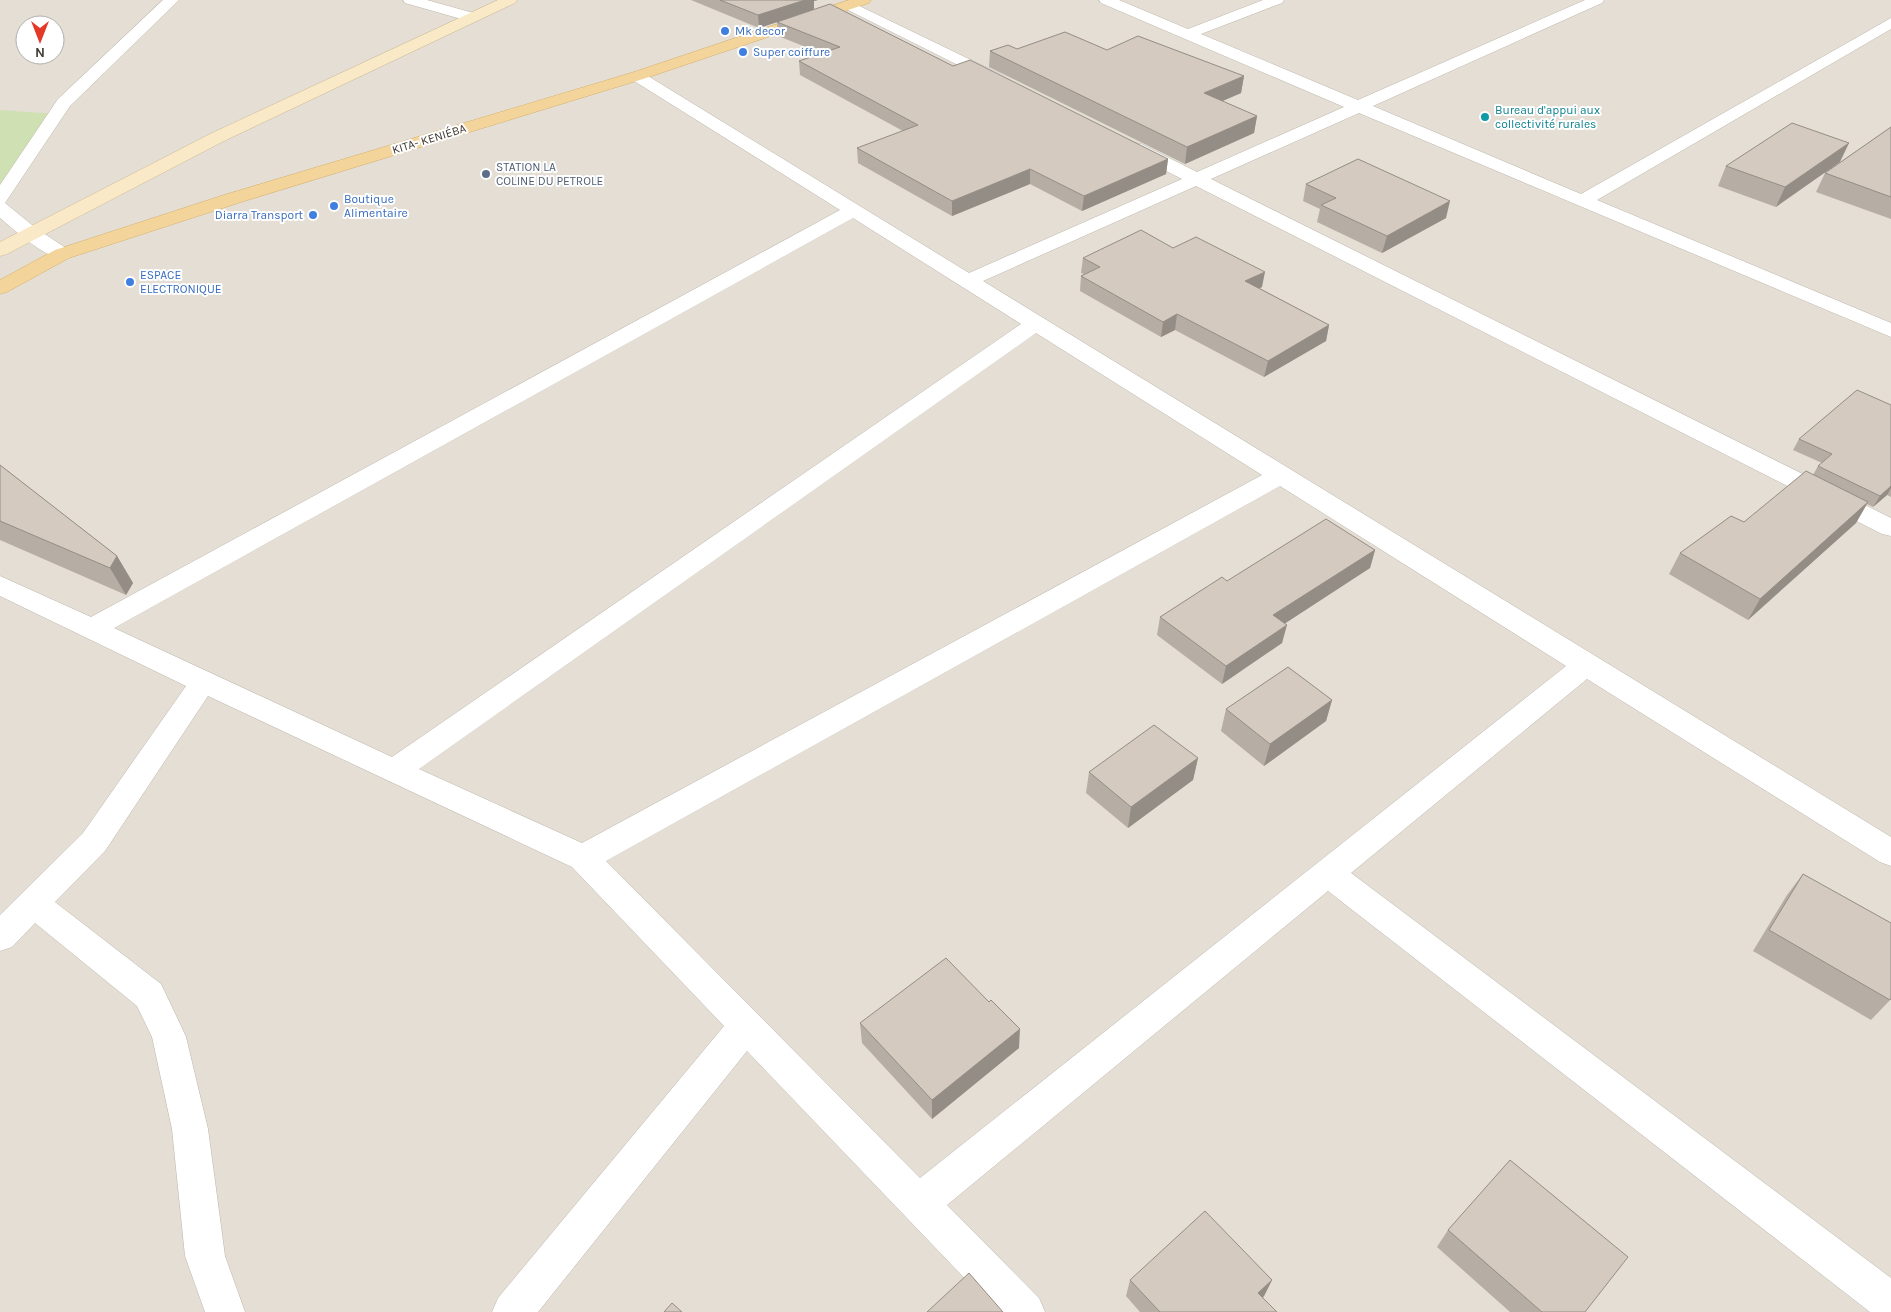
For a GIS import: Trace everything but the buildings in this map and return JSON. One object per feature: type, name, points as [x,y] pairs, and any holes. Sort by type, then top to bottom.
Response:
[{"type":"main road","name":"KITA- KENIÉBA","points":[[0,288],[62,254],[231,199],[637,76],[856,2]]},
{"type":"street","points":[[0,199],[64,103],[172,0]]},
{"type":"street","points":[[410,0],[472,17]]},
{"type":"street","points":[[0,250],[216,138],[510,0]]},
{"type":"street","points":[[1106,0],[1891,331]]},
{"type":"street","points":[[1188,34],[1276,0]]},
{"type":"street","points":[[967,280],[1597,0]]},
{"type":"street","points":[[856,2],[1009,85]]},
{"type":"street","points":[[1582,200],[1891,23]]},
{"type":"street","points":[[637,76],[1891,853]]},
{"type":"street","points":[[1116,138],[1891,528]]},
{"type":"street","points":[[0,208],[30,233],[62,254]]},
{"type":"street","points":[[93,628],[854,210]]},
{"type":"street","points":[[395,770],[1036,323]]},
{"type":"street","points":[[583,858],[1281,475]]},
{"type":"street","points":[[0,585],[203,682],[583,858],[1024,1312]]},
{"type":"street","points":[[919,1203],[1586,664]]},
{"type":"street","points":[[0,936],[94,842],[203,682]]},
{"type":"street","points":[[1328,873],[1891,1303]]},
{"type":"street","points":[[33,903],[149,995],[169,1037],[190,1129],[205,1256],[225,1312]]},
{"type":"street","points":[[512,1312],[746,1025]]},
{"type":"shaded area","points":[[0,0],[1891,0],[1891,1312],[0,1312]]},
{"type":"green space","points":[[0,110],[56,114],[0,199]]},
{"type":"place","name":"Mk decor","points":[[725,31]]},
{"type":"place","name":"Super coiffure","points":[[743,52]]},
{"type":"place","name":"Bureau d'appui aux collectivité rurales","points":[[1485,117]]},
{"type":"place","name":"STATION LA COLINE DU PETROLE","points":[[486,174]]},
{"type":"place","name":"Boutique Alimentaire","points":[[334,206]]},
{"type":"place","name":"Diarra Transport","points":[[313,215]]},
{"type":"place","name":"ESPACE ELECTRONIQUE","points":[[130,282]]}]
